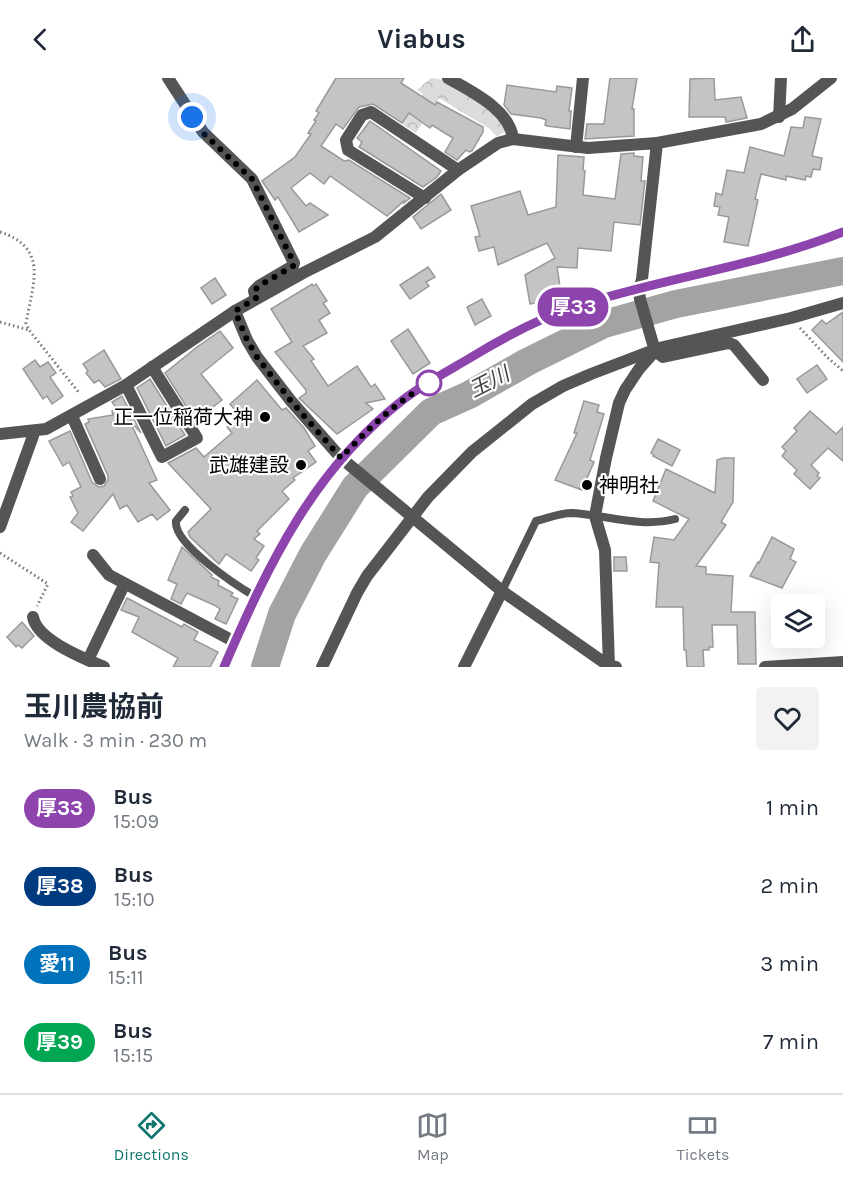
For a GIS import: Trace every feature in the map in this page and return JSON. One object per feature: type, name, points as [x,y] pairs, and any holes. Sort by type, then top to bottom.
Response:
[{"type":"street","points":[[168,78],[202,132],[252,179],[294,263],[293,266],[259,286],[254,291],[256,298]]},
{"type":"street","points":[[448,78],[498,111],[513,132],[513,138]]},
{"type":"street","points":[[576,147],[583,78]]},
{"type":"street","points":[[778,117],[781,78]]},
{"type":"street","points":[[0,434],[46,429],[126,385],[256,298],[375,237],[458,170],[498,143],[513,138],[576,147],[618,147],[744,129],[778,117],[831,78]]},
{"type":"street","points":[[425,198],[348,150],[346,140],[362,115],[371,112],[458,170]]},
{"type":"street","points":[[657,143],[640,295],[655,347],[663,357],[729,343],[764,380]]},
{"type":"street","points":[[224,667],[273,559],[292,525],[362,435],[405,398],[492,345],[579,305],[640,295],[783,253],[843,232]]},
{"type":"street","points":[[322,667],[357,593],[410,515],[472,452],[532,404],[563,386],[655,347],[791,318],[843,303]]},
{"type":"street","points":[[235,311],[257,357],[291,401],[344,461],[502,591],[611,667]]},
{"type":"street","points":[[611,667],[605,550],[595,516],[608,447],[620,403],[625,390],[655,347]]},
{"type":"street","points":[[126,385],[162,457],[196,438],[152,366]]},
{"type":"street","points":[[72,416],[100,479]]},
{"type":"street","points":[[0,527],[33,432]]},
{"type":"street","points":[[93,555],[109,575],[124,585],[235,642]]},
{"type":"street","points":[[83,662],[124,585]]},
{"type":"street","points":[[464,667],[502,591]]},
{"type":"street","points":[[33,617],[34,625],[50,639],[83,662],[104,667]]},
{"type":"street","points":[[765,667],[843,662]]},
{"type":"lane","points":[[185,510],[176,521],[178,533],[215,571],[256,597]]},
{"type":"lane","points":[[502,591],[536,521],[570,513],[662,523],[675,519]]},
{"type":"path","points":[[0,232],[17,238],[34,260],[35,269],[26,323],[29,330],[90,405]]},
{"type":"path","points":[[791,318],[843,371]]},
{"type":"path","points":[[0,322],[29,330]]},
{"type":"path","points":[[0,553],[48,584],[33,612],[33,617]]},
{"type":"green space","points":[[431,78],[451,83],[473,96],[493,113],[507,130],[497,137],[490,129],[439,98],[416,133],[402,124],[423,94],[417,90]]},
{"type":"building","points":[[336,78],[404,78],[401,83],[435,105],[437,102],[483,127],[483,132],[472,151],[466,150],[457,160],[445,152],[453,138],[432,125],[430,128],[409,113],[402,123],[373,104],[359,107],[343,129],[336,124],[321,146],[344,161],[349,160],[410,198],[387,216],[330,176],[324,184],[310,173],[291,188],[306,206],[310,203],[328,215],[299,232],[278,197],[275,200],[262,181],[295,157],[311,134],[308,133],[319,113],[316,111]]},
{"type":"building","points":[[610,78],[637,78],[632,109],[634,109],[634,136],[585,139],[587,124],[604,124]]},
{"type":"building","points":[[714,78],[715,100],[741,97],[747,118],[726,122],[725,117],[689,117],[690,79]]},
{"type":"building","points":[[507,85],[556,92],[557,86],[572,88],[569,111],[571,111],[570,129],[547,126],[545,125],[546,120],[541,118],[511,114],[504,105]]},
{"type":"building","points":[[805,117],[821,119],[812,156],[822,158],[820,170],[813,169],[811,177],[806,176],[805,180],[786,176],[786,180],[761,174],[748,246],[724,242],[729,217],[718,215],[720,207],[714,206],[716,193],[722,195],[727,170],[744,173],[750,147],[784,156],[791,127],[803,128]]},
{"type":"building","points":[[370,121],[441,171],[437,177],[423,187],[359,147],[362,142],[357,138]]},
{"type":"building","points":[[634,153],[634,156],[643,157],[641,181],[645,181],[640,225],[614,222],[611,251],[578,248],[577,268],[557,267],[562,299],[530,304],[525,275],[555,258],[547,243],[498,265],[494,247],[479,251],[475,237],[480,236],[471,206],[520,191],[528,215],[556,207],[558,155],[584,157],[583,195],[615,199],[621,154]]},
{"type":"building","points":[[441,194],[451,210],[421,229],[413,217]]},
{"type":"building","points":[[428,267],[435,277],[426,282],[429,286],[410,299],[400,285]]},
{"type":"building","points":[[215,278],[226,295],[212,304],[201,288]]},
{"type":"building","points":[[312,284],[313,286],[316,284],[327,301],[323,303],[330,313],[319,320],[327,333],[303,346],[314,359],[311,361],[328,386],[357,366],[371,387],[375,384],[385,399],[366,403],[373,409],[337,434],[299,398],[306,393],[306,390],[275,352],[292,342],[271,309]]},
{"type":"building","points":[[482,299],[491,316],[475,325],[467,307]]},
{"type":"building","points":[[843,312],[843,362],[812,330],[822,320],[826,324]]},
{"type":"building","points":[[408,329],[430,363],[413,374],[391,341]]},
{"type":"building","points":[[220,331],[233,348],[201,374],[222,400],[204,414],[199,409],[191,414],[165,373]]},
{"type":"building","points":[[104,350],[121,379],[105,387],[99,380],[94,383],[86,373],[88,371],[83,364]]},
{"type":"building","points":[[35,360],[40,367],[48,362],[56,373],[50,377],[63,396],[52,404],[47,396],[43,399],[23,369]]},
{"type":"building","points":[[817,365],[827,379],[807,393],[797,379]]},
{"type":"building","points":[[150,379],[185,435],[166,446],[137,388]]},
{"type":"building","points":[[257,380],[282,410],[286,408],[304,428],[315,446],[308,451],[316,462],[293,478],[295,480],[282,491],[289,499],[257,531],[260,534],[254,539],[264,546],[256,558],[259,560],[251,571],[226,554],[219,564],[190,537],[188,532],[211,509],[168,463],[196,448],[204,457],[232,433],[227,427],[241,417],[230,404]]},
{"type":"building","points":[[122,396],[141,433],[130,421],[157,480],[149,483],[170,510],[157,520],[152,514],[138,522],[127,505],[120,509],[113,494],[83,531],[71,522],[78,513],[70,497],[73,496],[71,492],[81,487],[69,462],[63,466],[49,441],[70,431],[92,482],[99,487],[104,486],[108,476],[85,424],[89,422],[88,419],[113,415],[112,411],[117,409],[112,402]]},
{"type":"building","points":[[584,401],[599,405],[597,412],[604,414],[590,460],[594,462],[582,490],[555,480],[577,433],[574,433]]},
{"type":"building","points":[[810,411],[836,434],[843,427],[843,461],[828,448],[811,465],[819,473],[817,476],[820,478],[810,489],[794,474],[797,470],[782,456],[786,451],[782,447],[797,431],[794,428]]},
{"type":"building","points":[[658,439],[680,450],[672,466],[651,453]]},
{"type":"building","points":[[734,458],[733,502],[721,522],[726,525],[696,566],[706,567],[706,574],[733,576],[731,612],[755,612],[756,664],[738,664],[737,625],[712,625],[713,647],[703,650],[704,667],[687,667],[686,650],[684,650],[683,607],[656,607],[659,563],[650,562],[654,537],[674,540],[689,519],[653,501],[666,469],[715,493],[717,460]]},
{"type":"building","points":[[772,537],[794,549],[790,559],[796,562],[782,588],[750,576]]},
{"type":"building","points":[[182,547],[212,575],[211,577],[219,581],[218,585],[233,593],[231,596],[238,599],[226,624],[215,619],[220,609],[214,605],[187,593],[181,604],[171,599],[177,584],[168,580]]},
{"type":"building","points":[[614,557],[626,557],[627,571],[614,571]]},
{"type":"building","points":[[127,598],[182,627],[184,624],[198,632],[194,640],[218,652],[210,667],[173,667],[178,658],[132,632],[139,617],[121,610]]},
{"type":"building","points":[[22,622],[34,636],[22,648],[18,645],[16,647],[7,637]]},
{"type":"waterway","name":"玉川","points":[[265,667],[282,614],[313,554],[355,487],[431,412],[469,395],[527,362],[604,324],[676,304],[843,271]]},
{"type":"bus line","name":"厚33","points":[[224,667],[273,559],[292,525],[341,458],[362,435],[405,398],[492,345],[579,305],[783,253],[843,232]]},
{"type":"place","name":"正一位稲荷大神","points":[[265,417]]},
{"type":"place","name":"武雄建設","points":[[301,465]]},
{"type":"place","name":"神明社","points":[[587,485]]},
{"type":"route","points":[[192,117],[202,132],[252,179],[294,263],[293,266],[259,286],[254,291],[256,298],[235,311],[247,340],[257,357],[291,401],[341,458],[362,435],[405,398],[429,383]]}]
